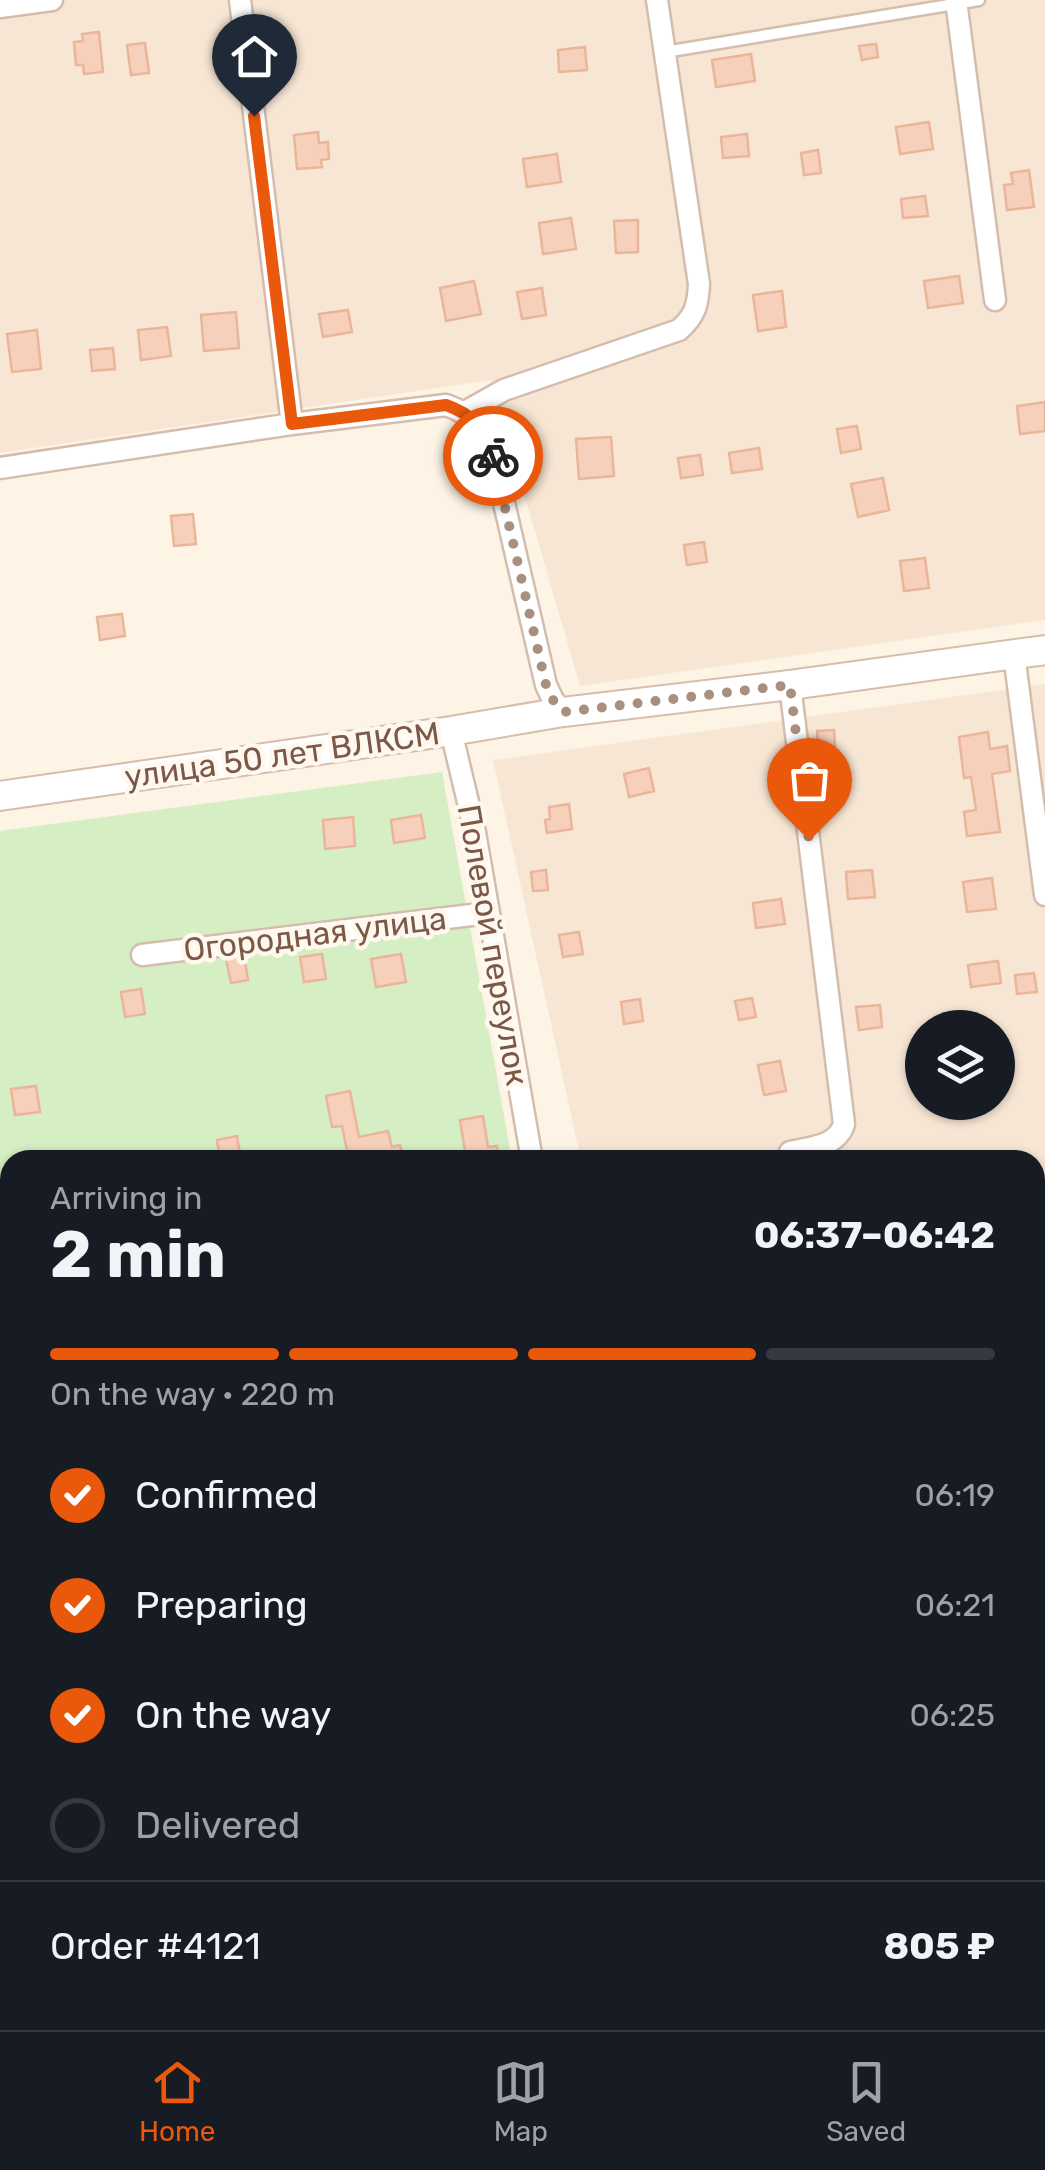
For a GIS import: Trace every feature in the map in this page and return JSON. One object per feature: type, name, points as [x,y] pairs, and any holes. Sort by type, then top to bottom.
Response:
[{"type":"street","points":[[0,7],[52,0]]},
{"type":"street","points":[[240,0],[292,424]]},
{"type":"street","points":[[465,412],[504,390],[679,330],[693,318],[699,284],[657,0]]},
{"type":"street","points":[[956,2],[995,300]]},
{"type":"street","points":[[0,468],[446,405],[465,412],[478,424],[492,450],[546,685],[564,712]]},
{"type":"street","name":"улица 50 лет ВЛКСМ","points":[[0,796],[564,712],[1045,650]]},
{"type":"street","points":[[1014,654],[1045,896]]},
{"type":"street","points":[[790,685],[844,1124],[836,1139],[797,1150]]},
{"type":"street","name":"Полевой переулок","points":[[450,731],[474,826],[530,1150]]},
{"type":"street","name":"Огородная улица","points":[[142,956],[488,914]]},
{"type":"lane","points":[[665,52],[979,0]]},
{"type":"shaded area","points":[[0,0],[1045,0],[1045,620],[580,686],[491,380],[0,453]]},
{"type":"shaded area","points":[[1045,684],[1045,1150],[579,1150],[493,760]]},
{"type":"green space","points":[[442,772],[510,1150],[0,1150],[0,831]]},
{"type":"building","points":[[99,32],[103,72],[84,74],[83,65],[76,65],[74,42],[83,41],[82,34]]},
{"type":"building","points":[[145,43],[149,73],[131,75],[127,45]]},
{"type":"building","points":[[876,44],[878,57],[862,60],[859,46]]},
{"type":"building","points":[[585,47],[587,70],[559,72],[558,50]]},
{"type":"building","points":[[751,54],[755,81],[716,87],[712,60]]},
{"type":"building","points":[[929,122],[933,149],[900,154],[896,127]]},
{"type":"building","points":[[318,132],[319,143],[328,142],[329,159],[321,160],[322,167],[297,169],[294,135]]},
{"type":"building","points":[[747,134],[749,156],[723,158],[721,137]]},
{"type":"building","points":[[818,150],[821,173],[804,175],[801,153]]},
{"type":"building","points":[[557,154],[561,182],[527,187],[523,159]]},
{"type":"building","points":[[1029,170],[1034,207],[1007,210],[1004,185],[1013,184],[1011,173]]},
{"type":"building","points":[[925,196],[928,216],[903,218],[901,199]]},
{"type":"building","points":[[571,218],[576,249],[543,254],[539,223]]},
{"type":"building","points":[[638,220],[638,252],[616,253],[614,221]]},
{"type":"building","points":[[959,276],[963,303],[928,308],[924,281]]},
{"type":"building","points":[[474,281],[481,314],[446,321],[440,288]]},
{"type":"building","points":[[542,288],[546,315],[522,319],[517,292]]},
{"type":"building","points":[[782,291],[786,327],[758,331],[753,295]]},
{"type":"building","points":[[348,310],[352,332],[323,337],[319,314]]},
{"type":"building","points":[[236,312],[239,348],[204,351],[201,315]]},
{"type":"building","points":[[167,327],[171,356],[141,360],[138,330]]},
{"type":"building","points":[[37,330],[41,369],[12,372],[7,334]]},
{"type":"building","points":[[113,348],[115,369],[92,371],[90,350]]},
{"type":"building","points":[[1045,402],[1045,431],[1020,434],[1017,406]]},
{"type":"building","points":[[857,426],[861,449],[841,453],[837,429]]},
{"type":"building","points":[[611,437],[614,476],[579,479],[576,439]]},
{"type":"building","points":[[759,448],[762,469],[732,473],[729,453]]},
{"type":"building","points":[[700,455],[703,475],[681,478],[678,458]]},
{"type":"building","points":[[883,478],[889,510],[858,517],[851,484]]},
{"type":"building","points":[[193,514],[196,544],[174,546],[171,516]]},
{"type":"building","points":[[704,542],[707,562],[687,565],[684,545]]},
{"type":"building","points":[[925,558],[929,588],[904,591],[900,561]]},
{"type":"building","points":[[122,614],[125,636],[100,640],[97,617]]},
{"type":"building","points":[[834,730],[835,748],[818,749],[817,731]]},
{"type":"building","points":[[988,732],[990,749],[1007,746],[1010,771],[992,774],[1000,832],[967,836],[964,812],[976,810],[971,777],[964,778],[959,737]]},
{"type":"building","points":[[649,768],[654,791],[629,797],[624,774]]},
{"type":"building","points":[[569,804],[572,829],[547,833],[549,807]]},
{"type":"building","points":[[421,815],[425,838],[394,843],[391,820]]},
{"type":"building","points":[[353,817],[355,846],[325,849],[323,820]]},
{"type":"building","points":[[546,870],[548,890],[533,891],[531,872]]},
{"type":"building","points":[[872,870],[875,897],[848,899],[846,872]]},
{"type":"building","points":[[992,878],[996,909],[967,912],[963,882]]},
{"type":"building","points":[[781,899],[785,924],[756,928],[753,903]]},
{"type":"building","points":[[579,932],[583,954],[563,957],[559,935]]},
{"type":"building","points":[[322,954],[326,979],[304,982],[300,957]]},
{"type":"building","points":[[401,954],[406,982],[376,987],[371,959]]},
{"type":"building","points":[[244,956],[248,980],[231,983],[226,959]]},
{"type":"building","points":[[998,961],[1001,983],[971,987],[968,965]]},
{"type":"building","points":[[1034,973],[1037,992],[1017,994],[1015,975]]},
{"type":"building","points":[[141,989],[145,1014],[125,1017],[121,992]]},
{"type":"building","points":[[752,998],[756,1017],[739,1020],[735,1001]]},
{"type":"building","points":[[640,999],[643,1021],[624,1024],[621,1002]]},
{"type":"building","points":[[880,1005],[882,1027],[859,1030],[856,1007]]},
{"type":"building","points":[[780,1061],[786,1091],[764,1095],[758,1065]]},
{"type":"building","points":[[36,1086],[40,1112],[15,1115],[11,1089]]},
{"type":"building","points":[[350,1091],[359,1137],[388,1131],[392,1147],[400,1145],[401,1150],[347,1150],[342,1126],[332,1127],[326,1096]]},
{"type":"building","points":[[483,1116],[488,1147],[497,1146],[498,1150],[465,1150],[460,1120]]},
{"type":"building","points":[[237,1136],[239,1150],[218,1150],[217,1140]]},
{"type":"way so far","points":[[493,456],[546,685],[553,700],[564,712],[790,685],[809,840]]},
{"type":"route","points":[[254,116],[292,424],[446,405],[464,411],[478,424],[493,456]]}]
